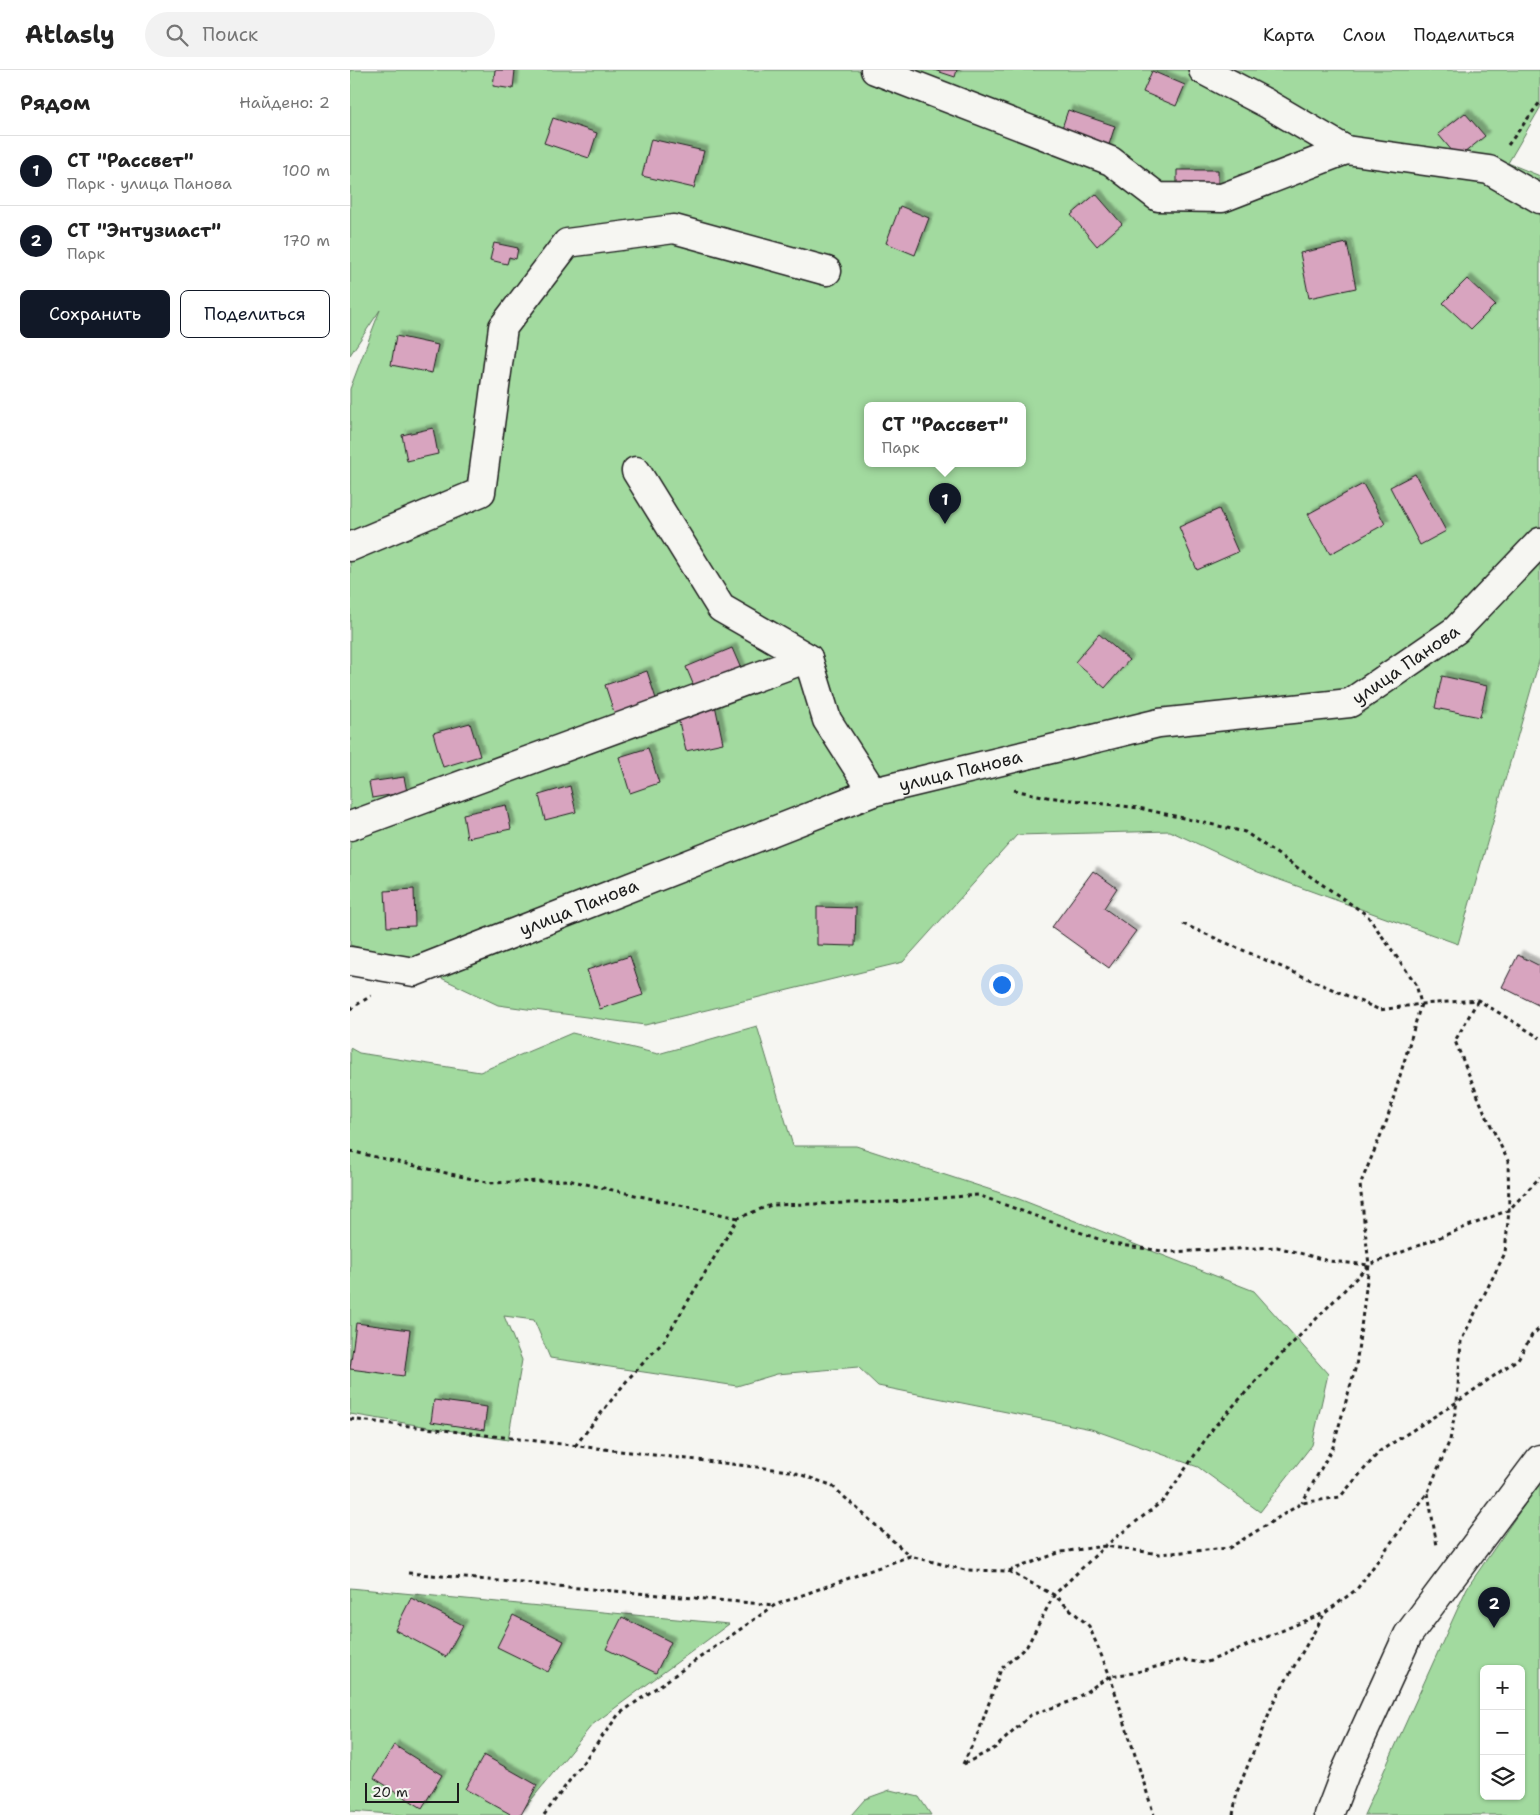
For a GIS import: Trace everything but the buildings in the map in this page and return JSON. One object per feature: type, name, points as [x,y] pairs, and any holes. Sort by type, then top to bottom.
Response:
[{"type":"street","points":[[875,70],[1111,160],[1158,197],[1222,198],[1346,150]]},
{"type":"street","points":[[1203,70],[1266,102],[1346,150],[1489,170],[1540,199]]},
{"type":"street","points":[[350,546],[481,492],[502,327],[567,243],[674,229],[827,271]]},
{"type":"street","points":[[636,471],[721,608],[808,658],[827,720],[873,792]]},
{"type":"street","name":"улица Панова","points":[[350,961],[414,972],[873,792],[1159,723],[1350,703],[1456,630],[1540,542]]},
{"type":"street","points":[[350,826],[808,658]]},
{"type":"street","points":[[1329,1815],[1345,1773],[1408,1635],[1540,1459]]},
{"type":"path","points":[[1489,170],[1540,102]]},
{"type":"path","points":[[1012,789],[1047,797],[1139,808],[1245,832],[1367,915],[1416,984],[1421,1004],[1387,1120],[1360,1186],[1369,1265],[1356,1366],[1333,1447],[1302,1503]]},
{"type":"path","points":[[1183,924],[1380,1010],[1421,1004],[1478,1000],[1540,1038]]},
{"type":"path","points":[[1478,1000],[1455,1041],[1484,1111],[1508,1161],[1509,1210],[1505,1253],[1461,1341],[1457,1402],[1450,1440],[1428,1492],[1357,1589],[1325,1613],[1204,1663],[1182,1660],[1133,1673],[1110,1676],[1072,1701],[1031,1715],[995,1748],[964,1764],[980,1731],[1001,1669],[1027,1646],[1054,1595],[1105,1546],[1164,1500],[1214,1426],[1369,1265],[1509,1210],[1540,1177]]},
{"type":"path","points":[[350,1151],[490,1183],[568,1180],[738,1218],[771,1205],[892,1202],[978,1195],[1112,1244],[1170,1252],[1277,1247],[1329,1261],[1369,1265]]},
{"type":"path","points":[[575,1446],[629,1378],[664,1341],[738,1218]]},
{"type":"path","points":[[350,1419],[790,1471],[832,1484],[910,1556],[965,1570],[1008,1571],[1061,1552],[1105,1546],[1160,1554],[1229,1548],[1302,1503],[1340,1497],[1380,1451],[1457,1402],[1518,1358],[1532,1335],[1540,1328]]},
{"type":"path","points":[[1428,1492],[1437,1546],[1452,1576]]},
{"type":"path","points":[[544,1815],[619,1714],[775,1605],[910,1556]]},
{"type":"path","points":[[1008,1571],[1054,1595],[1089,1626],[1110,1676],[1154,1815]]},
{"type":"path","points":[[408,1573],[775,1605]]},
{"type":"path","points":[[1233,1815],[1237,1792],[1274,1700],[1325,1613]]},
{"type":"green space","points":[[350,70],[1540,70],[1540,108],[1508,163],[1540,176],[1540,658],[1458,944],[1258,872],[1170,831],[1017,835],[903,962],[645,1025],[498,1005],[399,958],[350,945],[350,389],[380,310],[350,355]]},
{"type":"green space","points":[[757,1026],[793,1146],[856,1146],[1019,1199],[1254,1291],[1328,1374],[1312,1445],[1260,1512],[1198,1467],[1091,1429],[878,1386],[858,1367],[777,1374],[737,1386],[550,1358],[534,1320],[504,1316],[522,1360],[508,1440],[350,1414],[350,1048],[359,1053],[480,1072],[572,1033],[658,1054]]},
{"type":"green space","points":[[1540,1482],[1540,1815],[1364,1815],[1467,1588]]},
{"type":"green space","points":[[350,1588],[729,1624],[592,1725],[519,1815],[404,1815],[350,1811]]},
{"type":"green space","points":[[890,1790],[919,1797],[931,1815],[851,1815],[865,1799]]},
{"type":"place","name":"СТ \"Рассвет\"","points":[[945,524]]},
{"type":"place","name":"СТ \"Энтузиаст\"","points":[[1494,1628]]}]
